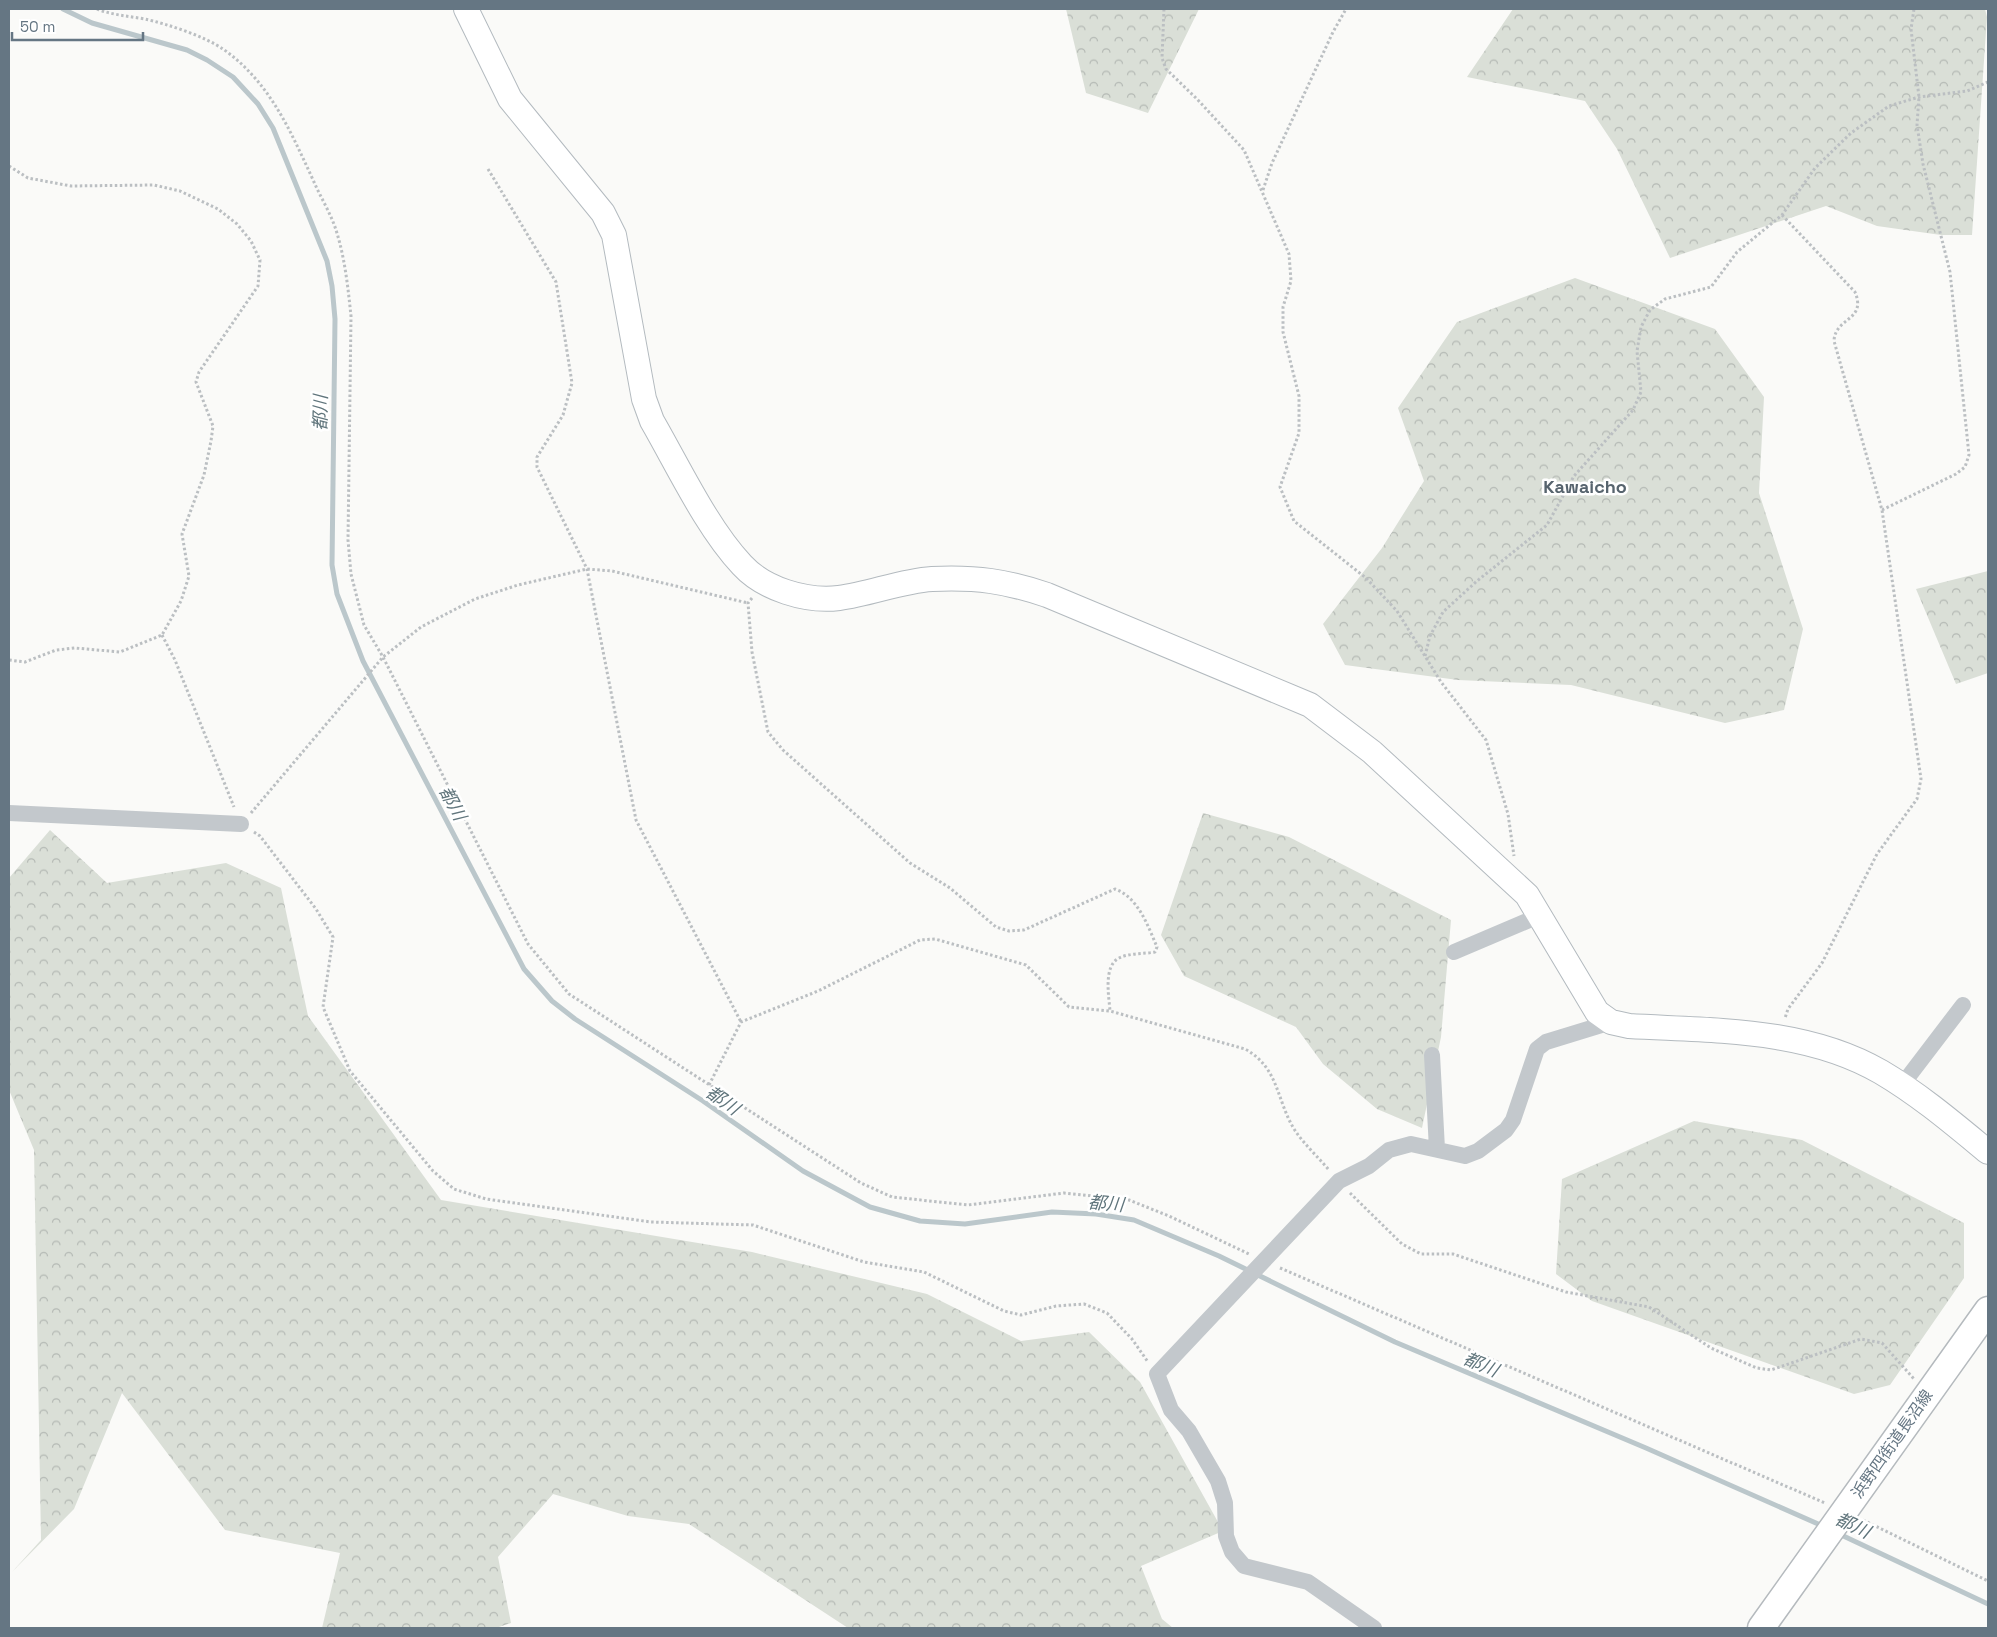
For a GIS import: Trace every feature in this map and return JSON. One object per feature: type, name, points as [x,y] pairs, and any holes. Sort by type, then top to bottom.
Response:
[{"type":"main road","name":"浜野四街道長沼線","points":[[1761,1628],[1988,1310]]},
{"type":"street","points":[[466,9],[510,99],[603,213],[614,235],[644,399],[652,421],[723,544],[743,567],[762,583],[808,596],[838,598],[930,580],[982,579],[1011,583],[1047,595],[1310,705],[1372,752],[1527,895],[1597,1012],[1611,1022],[1629,1026],[1757,1033],[1820,1047],[1852,1058],[1880,1071],[1930,1104],[1988,1152]]},
{"type":"street","points":[[9,813],[241,824]]},
{"type":"street","points":[[1454,952],[1540,915]]},
{"type":"street","points":[[1902,1085],[1963,1005]]},
{"type":"street","points":[[1374,1628],[1308,1582],[1244,1566],[1232,1552],[1226,1536],[1225,1503],[1218,1481],[1189,1431],[1171,1410],[1156,1374],[1339,1181],[1369,1166],[1389,1150],[1411,1144],[1465,1156],[1478,1151],[1506,1130],[1513,1120],[1537,1049],[1546,1042],[1611,1022]]},
{"type":"street","points":[[1432,1055],[1437,1149]]},
{"type":"path","points":[[97,9],[147,20],[187,32],[222,48],[243,67],[275,102],[288,124],[336,230],[347,279],[351,316],[348,540],[350,574],[364,625],[383,657],[528,944],[569,994],[593,1012],[710,1084],[861,1183],[892,1197],[968,1205],[1064,1193],[1129,1200],[1169,1216],[1264,1261],[1844,1511],[1988,1581]]},
{"type":"path","points":[[1164,9],[1162,58],[1166,69],[1197,99],[1244,150],[1263,190],[1289,254],[1291,281],[1283,307],[1283,332],[1299,396],[1299,433],[1280,487],[1294,520],[1366,578],[1397,611],[1441,682],[1486,740],[1508,814],[1516,866],[1511,880]]},
{"type":"path","points":[[1263,190],[1272,163],[1333,32],[1346,9]]},
{"type":"path","points":[[1882,510],[1956,474],[1965,467],[1969,455],[1950,272],[1922,164],[1916,125],[1919,97],[1911,30],[1914,9]]},
{"type":"path","points":[[1425,656],[1430,636],[1443,612],[1477,580],[1547,525],[1574,476],[1634,410],[1641,392],[1637,352],[1641,327],[1650,310],[1665,299],[1711,288],[1737,252],[1782,215],[1815,168],[1851,133],[1889,106],[1919,97],[1968,91],[1988,82]]},
{"type":"path","points":[[9,166],[28,178],[71,186],[154,185],[180,191],[218,208],[237,224],[251,241],[260,260],[258,286],[199,372],[196,382],[213,426],[211,441],[204,475],[182,534],[189,576],[181,601],[162,635],[120,652],[75,648],[56,650],[25,662],[9,660]]},
{"type":"path","points":[[488,169],[556,282],[572,384],[563,415],[537,457],[537,467],[587,569],[636,820],[741,1022]]},
{"type":"path","points":[[1780,1038],[1788,1009],[1822,963],[1877,854],[1917,799],[1921,779],[1882,510],[1834,341],[1835,332],[1854,316],[1858,307],[1858,300],[1856,292],[1782,215]]},
{"type":"path","points":[[241,824],[383,657],[421,627],[475,599],[518,585],[587,569],[612,572],[748,603],[752,652],[768,732],[783,750],[910,863],[950,888],[996,927],[1008,931],[1024,930],[1115,889],[1124,892],[1142,915],[1157,947],[1155,952],[1120,958],[1113,963],[1109,972],[1110,1011]]},
{"type":"path","points":[[162,635],[241,824],[260,836],[316,909],[332,937],[323,1006],[350,1071],[432,1171],[454,1189],[486,1199],[651,1222],[752,1225],[864,1262],[924,1272],[1004,1311],[1021,1316],[1056,1306],[1084,1304],[1108,1313],[1132,1340],[1156,1374]]},
{"type":"path","points":[[710,1084],[741,1022],[818,991],[920,940],[935,939],[1026,965],[1069,1007],[1110,1011],[1245,1048],[1258,1056],[1268,1068],[1295,1131],[1339,1181],[1402,1244],[1421,1254],[1453,1254],[1566,1292],[1649,1307],[1711,1348],[1757,1368],[1771,1370],[1861,1339],[1873,1340],[1882,1343],[1928,1394]]},
{"type":"green space","points":[[1066,9],[1199,9],[1148,113],[1086,93]]},
{"type":"green space","points":[[1513,9],[1985,9],[1987,17],[1972,235],[1941,235],[1877,226],[1826,206],[1670,258],[1617,149],[1585,101],[1467,77]]},
{"type":"green space","points":[[1575,278],[1715,329],[1764,397],[1759,493],[1803,629],[1784,710],[1725,723],[1571,685],[1458,680],[1345,665],[1323,624],[1382,548],[1424,481],[1398,408],[1457,322]]},
{"type":"green space","points":[[1988,571],[1988,673],[1956,684],[1916,589]]},
{"type":"green space","points":[[1203,813],[1289,837],[1451,920],[1441,1037],[1422,1128],[1377,1109],[1323,1064],[1296,1027],[1184,976],[1161,935]]},
{"type":"green space","points":[[50,830],[107,883],[226,863],[281,888],[308,1016],[441,1200],[752,1252],[927,1294],[1021,1341],[1089,1332],[1140,1382],[1223,1531],[1141,1566],[1162,1619],[1173,1628],[848,1628],[689,1524],[628,1516],[553,1494],[498,1557],[511,1623],[496,1628],[322,1628],[340,1553],[225,1530],[122,1393],[74,1509],[12,1572],[41,1540],[34,1150],[9,1090],[9,878]]},
{"type":"green space","points":[[1694,1121],[1802,1140],[1964,1223],[1964,1278],[1890,1385],[1854,1394],[1592,1301],[1556,1274],[1562,1179]]},
{"type":"waterway","name":"都川","points":[[63,9],[92,23],[187,50],[207,60],[233,77],[258,104],[273,128],[327,261],[332,286],[335,319],[332,565],[337,594],[363,661],[524,969],[552,1001],[575,1019],[703,1101],[803,1171],[870,1207],[920,1221],[965,1224],[1052,1212],[1096,1214],[1134,1220],[1219,1256],[1395,1342],[1646,1448],[1825,1527]]},
{"type":"waterway","name":"都川","points":[[1837,1533],[1988,1604]]},
{"type":"district","name":"Kawaicho","points":[[1585,486]]}]
